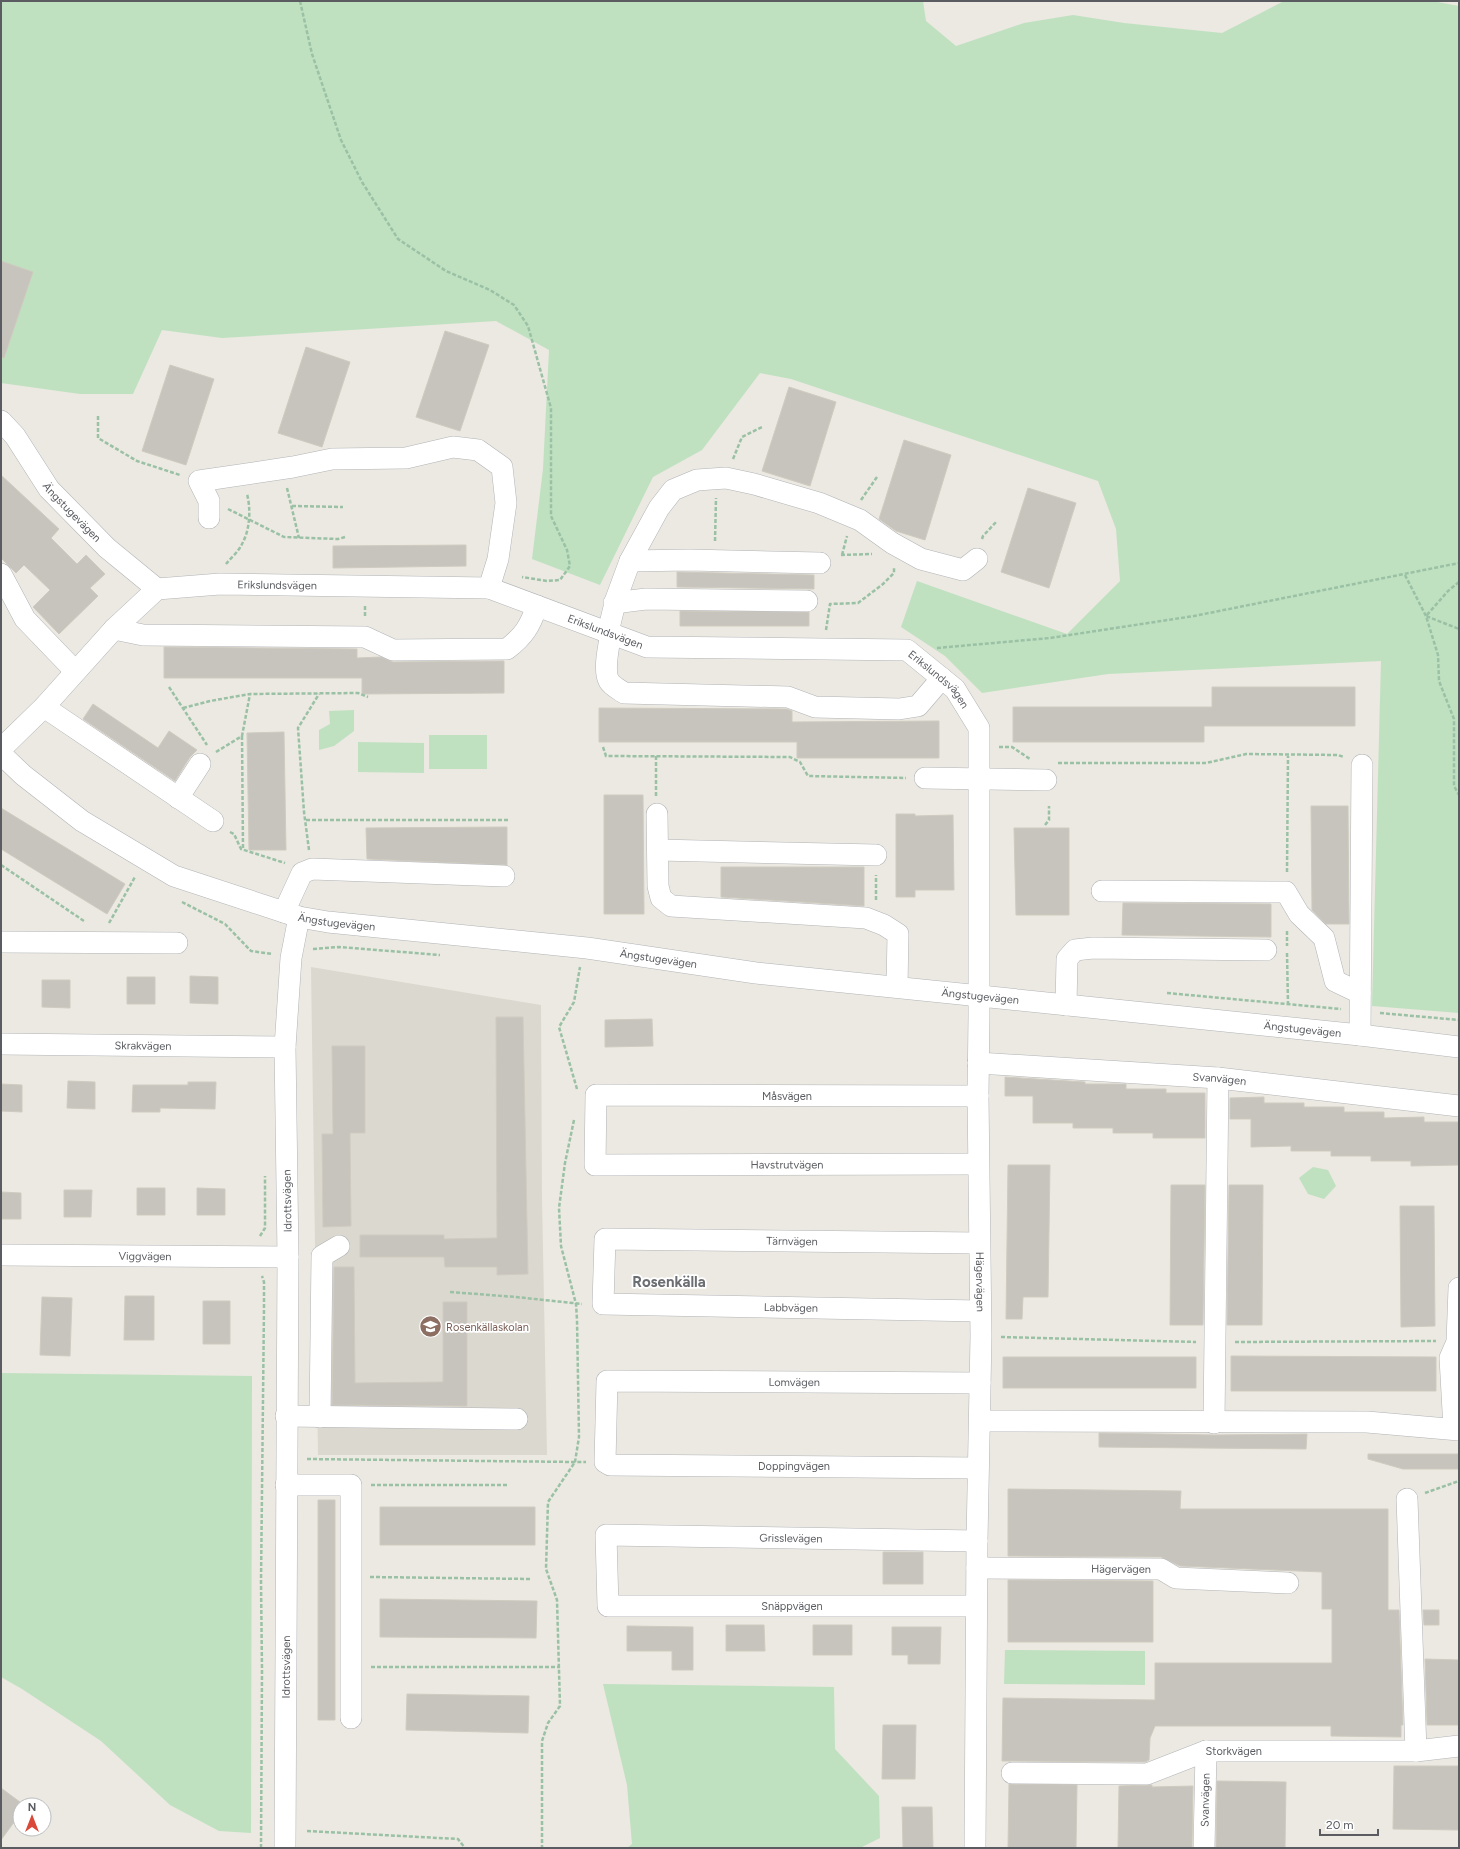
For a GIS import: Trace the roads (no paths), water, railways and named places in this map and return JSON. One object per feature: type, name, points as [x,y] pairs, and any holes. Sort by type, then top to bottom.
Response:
[{"type":"street","name":"Ängstugevägen","points":[[1,421],[15,436],[49,489],[107,548],[157,589]]},
{"type":"street","points":[[209,510],[199,481],[332,459],[406,458],[453,448],[478,450],[502,467],[506,503],[498,558],[489,588]]},
{"type":"street","points":[[942,678],[918,706],[899,709],[815,707],[788,697],[624,693],[609,681],[607,671],[609,633],[614,603],[630,561],[659,508],[673,490],[696,480],[724,479],[754,484],[819,503],[860,520],[892,543],[921,560],[963,570],[977,559]]},
{"type":"street","points":[[630,561],[820,563]]},
{"type":"street","points":[[1,574],[25,619],[75,672]]},
{"type":"street","name":"Erikslundsvägen","points":[[157,589],[220,584],[489,588],[647,647],[907,650],[955,689],[979,728],[979,996]]},
{"type":"street","points":[[1,749],[44,707],[114,630],[157,589]]},
{"type":"street","points":[[614,603],[646,599],[807,601]]},
{"type":"street","points":[[114,630],[143,635],[365,637],[393,650],[507,649],[521,638],[532,619],[537,606]]},
{"type":"street","points":[[44,707],[213,821]]},
{"type":"street","name":"Ängstugevägen","points":[[1,754],[23,775],[82,821],[174,876],[292,915],[328,922],[587,948],[756,973],[1360,1035],[1459,1047]]},
{"type":"street","points":[[178,798],[207,759]]},
{"type":"street","points":[[1360,1035],[1362,765]]},
{"type":"street","points":[[925,778],[979,779],[1049,772]]},
{"type":"street","points":[[657,814],[658,886],[661,898],[671,906],[866,918],[898,934],[896,987]]},
{"type":"street","points":[[658,850],[876,855]]},
{"type":"street","name":"Idrottsvägen","points":[[285,1848],[288,1257],[285,1047],[291,958],[292,915],[302,873],[309,870],[504,876]]},
{"type":"street","points":[[1102,891],[1286,892],[1299,914],[1324,938],[1335,982],[1360,1002]]},
{"type":"street","points":[[1,942],[105,938],[177,943]]},
{"type":"street","points":[[1066,1005],[1067,959],[1075,950],[1093,948],[1266,950]]},
{"type":"street","name":"Hägervägen","points":[[975,1848],[976,1606],[980,1421],[978,1164],[979,996]]},
{"type":"street","name":"Skrakvägen","points":[[1,1044],[285,1047]]},
{"type":"street","name":"Svanvägen","points":[[978,1062],[1218,1078],[1459,1106]]},
{"type":"street","points":[[1214,1423],[1218,1078]]},
{"type":"street","name":"Måsvägen","points":[[595,1165],[587,1093],[978,1096]]},
{"type":"street","name":"Havstrutvägen","points":[[595,1165],[978,1164]]},
{"type":"street","name":"Tärnvägen","points":[[603,1304],[605,1239],[979,1243]]},
{"type":"street","points":[[320,1417],[322,1256],[339,1246]]},
{"type":"street","name":"Viggvägen","points":[[1,1255],[288,1257]]},
{"type":"street","points":[[980,1421],[1214,1423],[1367,1422],[1456,1429],[1450,1358],[1457,1342],[1459,1288]]},
{"type":"street","name":"Labbvägen","points":[[603,1304],[980,1311]]},
{"type":"street","name":"Lomvägen","points":[[610,1465],[605,1462],[607,1381],[980,1383]]},
{"type":"street","points":[[286,1416],[516,1419]]},
{"type":"street","name":"Doppingvägen","points":[[610,1465],[978,1468]]},
{"type":"street","points":[[286,1486],[350,1485],[351,1718]]},
{"type":"street","points":[[1407,1499],[1416,1751]]},
{"type":"street","name":"Grisslevägen","points":[[608,1606],[606,1535],[977,1541]]},
{"type":"street","name":"Hägervägen","points":[[977,1568],[1161,1570],[1176,1578],[1288,1582]]},
{"type":"street","name":"Snäppvägen","points":[[608,1606],[976,1606]]},
{"type":"street","name":"Storkvägen","points":[[1012,1773],[1147,1774],[1206,1751],[1416,1751],[1459,1746]]},
{"type":"street","name":"Svanvägen","points":[[1204,1848],[1206,1751]]},
{"type":"place","name":"Rosenkällaskolan","points":[[430,1327]]},
{"type":"district","name":"Rosenkälla","points":[[669,1282]]}]
